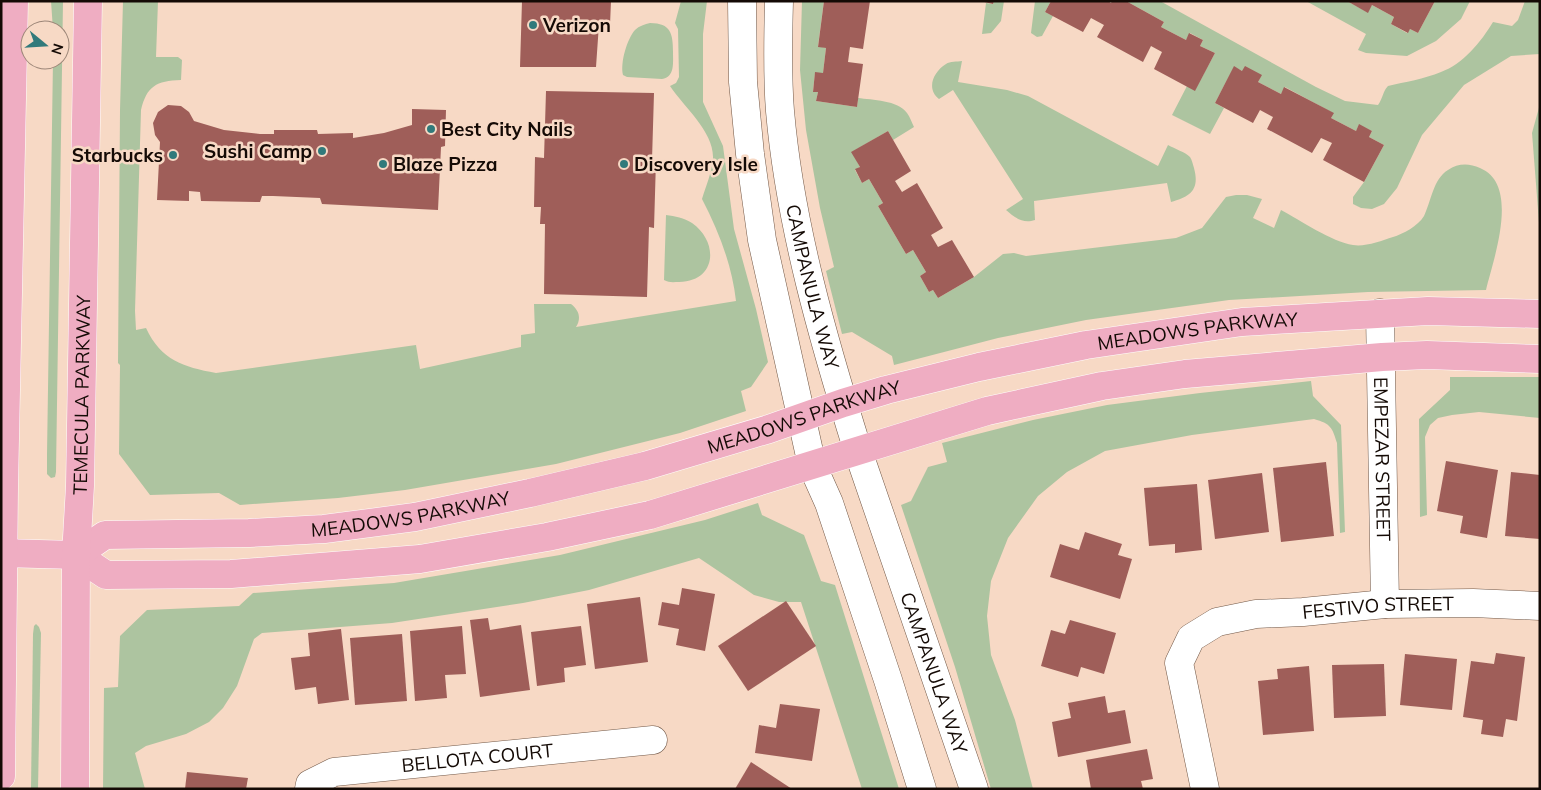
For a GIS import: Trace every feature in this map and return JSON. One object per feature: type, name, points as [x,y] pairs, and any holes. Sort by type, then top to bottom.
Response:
[{"type":"main road","points":[[1,776],[3,553],[14,1]]},
{"type":"main road","name":"TEMECULA PARKWAY","points":[[75,789],[76,555],[80,486],[88,1]]},
{"type":"main road","name":"MEADOWS PARKWAY","points":[[1540,314],[1428,311],[1242,322],[1086,345],[980,367],[843,403],[802,419],[645,466],[530,494],[415,517],[305,530],[249,533],[105,535],[76,555],[106,575],[231,574],[420,559],[547,537],[650,515],[986,411],[1102,386],[1185,374],[1382,357],[1427,355],[1540,359]]},
{"type":"main road","points":[[3,553],[76,555]]},
{"type":"street","name":"CAMPANULA WAY","points":[[742,1],[743,82],[762,240],[812,465],[829,504],[922,789]]},
{"type":"street","name":"CAMPANULA WAY","points":[[779,1],[777,46],[780,111],[790,189],[808,275],[858,451],[974,789]]},
{"type":"street","name":"EMPEZAR STREET","points":[[1380,313],[1385,604]]},
{"type":"street","name":"FESTIVO STREET","points":[[1205,789],[1179,663],[1191,638],[1217,622],[1256,614],[1303,612],[1385,604],[1473,603],[1540,606]]},
{"type":"street","name":"BELLOTA COURT","points":[[309,789],[310,784],[334,772],[653,740]]},
{"type":"green space","points":[[51,1],[63,1],[63,20],[52,20]]},
{"type":"green space","points":[[123,1],[158,1],[156,57],[178,57],[182,60],[181,80],[165,82],[154,86],[146,95],[141,110],[136,330],[146,328],[152,339],[166,355],[183,365],[216,373],[416,345],[420,369],[521,347],[521,335],[535,333],[534,304],[571,304],[579,315],[576,327],[736,301],[724,249],[702,199],[709,179],[713,158],[712,148],[704,129],[670,86],[676,83],[679,77],[678,29],[675,23],[681,1],[707,1],[703,34],[703,102],[723,146],[734,229],[756,309],[768,362],[751,387],[741,391],[746,411],[680,433],[556,464],[405,490],[338,498],[240,505],[219,493],[150,495],[119,454],[120,110]]},
{"type":"green space","points":[[802,1],[824,1],[818,46],[826,48],[823,73],[815,73],[813,91],[818,92],[816,101],[857,107],[858,98],[884,101],[898,105],[907,113],[911,120],[914,127],[893,140],[888,131],[852,152],[860,167],[855,170],[862,183],[869,179],[883,203],[878,206],[906,254],[913,250],[926,272],[920,276],[929,292],[933,290],[938,298],[974,277],[1003,254],[1014,253],[1026,256],[1176,238],[1202,228],[1226,197],[1236,195],[1247,195],[1262,199],[1253,218],[1274,228],[1281,210],[1336,240],[1353,245],[1373,243],[1401,234],[1418,223],[1424,216],[1439,179],[1452,168],[1464,165],[1480,168],[1492,177],[1499,190],[1502,206],[1498,243],[1486,290],[1368,292],[1229,300],[1086,320],[998,338],[894,365],[892,356],[852,332],[842,334],[826,271],[834,267],[820,208],[806,130],[800,70]]},
{"type":"green space","points":[[994,1],[1004,1],[1001,21],[991,33],[982,34],[986,3],[993,4]]},
{"type":"green space","points":[[1035,1],[1051,1],[1045,12],[1053,16],[1042,36],[1037,37],[1031,33]]},
{"type":"green space","points":[[1126,1],[1160,1],[1345,101],[1378,105],[1388,86],[1428,77],[1457,64],[1471,52],[1493,22],[1512,26],[1518,20],[1525,1],[1540,1],[1540,54],[1511,56],[1464,85],[1422,135],[1397,188],[1384,204],[1372,209],[1361,208],[1353,204],[1353,197],[1364,182],[1384,145],[1369,137],[1372,131],[1359,125],[1356,131],[1331,118],[1333,113],[1285,87],[1281,94],[1258,82],[1261,75],[1242,71],[1234,67],[1215,103],[1224,108],[1210,134],[1172,115],[1187,86],[1195,90],[1215,53],[1200,46],[1203,40],[1190,33],[1186,40],[1161,27],[1164,22]]},
{"type":"green space","points":[[1306,1],[1347,1],[1367,12],[1372,5],[1394,17],[1391,24],[1407,33],[1410,29],[1418,33],[1435,1],[1470,1],[1461,19],[1436,41],[1407,56],[1366,53],[1358,50],[1366,34]]},
{"type":"green space","points":[[650,23],[667,27],[671,35],[673,61],[671,72],[666,78],[662,79],[627,77],[623,75],[622,64],[629,39],[642,25]]},
{"type":"green space","points":[[962,61],[958,82],[1007,90],[1028,96],[1158,166],[1168,145],[1183,152],[1190,157],[1196,176],[1196,182],[1192,191],[1183,198],[1171,202],[1167,183],[1034,201],[1035,220],[1023,221],[1016,218],[1006,210],[1023,199],[953,90],[939,99],[933,90],[933,81],[941,67],[949,62]]},
{"type":"green space","points":[[53,70],[62,70],[55,477],[51,478],[47,474]]},
{"type":"green space","points":[[1540,104],[1540,235],[1532,133]]},
{"type":"green space","points":[[666,215],[692,223],[707,240],[710,259],[707,268],[701,275],[692,280],[668,282],[664,280]]},
{"type":"green space","points":[[1450,377],[1540,377],[1540,418],[1479,412],[1438,418],[1430,425],[1425,437],[1427,515],[1420,517],[1419,419],[1450,390]]},
{"type":"green space","points":[[1311,381],[1313,396],[1341,425],[1345,532],[1340,533],[1337,443],[1330,427],[1314,419],[1192,435],[1105,451],[1067,472],[1038,496],[1008,538],[991,581],[987,616],[991,655],[1015,720],[1033,789],[991,789],[955,667],[901,505],[911,501],[928,467],[947,462],[942,443],[1033,420],[1107,405]]},
{"type":"green space","points":[[758,503],[762,515],[804,535],[821,581],[835,585],[899,789],[862,789],[801,602],[779,602],[754,595],[699,558],[589,590],[523,603],[392,623],[262,633],[254,639],[237,686],[223,708],[209,722],[186,734],[146,746],[135,753],[145,789],[103,789],[104,688],[118,687],[120,636],[147,610],[239,606],[253,593],[394,583],[560,555],[705,520]]},
{"type":"green space","points":[[36,624],[41,633],[38,789],[31,789],[33,634]]},
{"type":"building","points":[[522,1],[611,1],[610,25],[599,24],[596,67],[520,67]]},
{"type":"building","points":[[824,1],[870,1],[863,49],[850,47],[848,62],[863,64],[857,107],[816,101],[818,92],[813,92],[815,72],[823,73],[826,48],[818,47]]},
{"type":"building","points":[[980,1],[994,1],[993,4]]},
{"type":"building","points":[[1051,1],[1108,1],[1111,3],[1112,1],[1126,1],[1164,22],[1161,27],[1186,40],[1189,33],[1203,40],[1200,46],[1215,53],[1195,91],[1154,69],[1162,52],[1151,46],[1143,62],[1097,37],[1104,25],[1091,18],[1083,32],[1045,12]]},
{"type":"building","points":[[1347,1],[1435,1],[1418,33],[1410,29],[1408,33],[1391,24],[1394,17],[1372,5],[1368,13]]},
{"type":"building","points":[[1234,66],[1242,71],[1245,66],[1262,75],[1258,82],[1281,94],[1284,87],[1334,113],[1331,118],[1356,131],[1359,124],[1372,131],[1369,137],[1384,145],[1364,182],[1323,160],[1332,143],[1321,138],[1312,153],[1267,129],[1273,117],[1260,110],[1253,123],[1215,103]]},
{"type":"building","points":[[546,91],[654,93],[652,160],[656,160],[654,228],[649,227],[647,297],[544,294],[545,224],[540,224],[541,207],[534,207],[535,157],[544,158]]},
{"type":"building","points":[[168,105],[181,106],[189,112],[194,121],[224,130],[274,134],[274,130],[317,130],[318,134],[353,133],[353,138],[384,133],[412,125],[412,109],[446,110],[445,146],[441,147],[438,210],[322,204],[320,198],[273,196],[262,196],[260,202],[201,201],[200,192],[189,191],[189,201],[157,200],[160,142],[155,135],[153,123],[158,112]]},
{"type":"building","points":[[888,131],[911,171],[895,181],[902,192],[917,183],[943,228],[931,235],[938,247],[952,240],[974,277],[938,298],[933,290],[929,292],[920,276],[926,272],[913,250],[906,254],[878,206],[883,203],[869,179],[862,183],[855,169],[860,167],[851,152]]},
{"type":"building","points":[[1446,461],[1498,470],[1487,538],[1460,533],[1463,516],[1437,511]]},
{"type":"building","points":[[1326,462],[1334,536],[1281,542],[1273,468]]},
{"type":"building","points":[[1511,472],[1540,475],[1540,539],[1505,536]]},
{"type":"building","points":[[1262,473],[1269,532],[1215,539],[1208,480]]},
{"type":"building","points":[[1197,484],[1202,550],[1175,553],[1175,544],[1149,546],[1144,488]]},
{"type":"building","points":[[1085,532],[1122,544],[1118,555],[1132,559],[1120,599],[1050,577],[1060,544],[1079,550]]},
{"type":"building","points":[[682,588],[715,594],[705,651],[676,645],[679,629],[658,625],[662,602],[679,605]]},
{"type":"building","points":[[640,597],[648,662],[595,669],[587,604]]},
{"type":"building","points":[[786,601],[816,646],[748,691],[718,646]]},
{"type":"building","points":[[488,618],[490,630],[521,625],[530,690],[480,697],[470,620]]},
{"type":"building","points":[[1070,620],[1116,633],[1104,674],[1081,667],[1078,677],[1041,666],[1051,630],[1065,634]]},
{"type":"building","points":[[462,626],[466,674],[445,675],[447,698],[415,701],[410,631]]},
{"type":"building","points":[[581,626],[586,665],[564,668],[565,682],[537,686],[531,632]]},
{"type":"building","points":[[341,629],[349,700],[318,704],[316,687],[295,690],[291,658],[310,656],[308,633]]},
{"type":"building","points":[[402,634],[407,701],[355,705],[350,638]]},
{"type":"building","points":[[1496,653],[1525,657],[1517,721],[1506,719],[1503,737],[1481,734],[1483,720],[1463,717],[1471,661],[1494,664]]},
{"type":"building","points":[[1405,654],[1457,659],[1452,710],[1400,705]]},
{"type":"building","points":[[1384,664],[1386,716],[1334,718],[1332,665]]},
{"type":"building","points":[[1309,666],[1314,731],[1263,735],[1258,681],[1278,679],[1277,669]]},
{"type":"building","points":[[1105,696],[1108,713],[1125,710],[1131,743],[1058,757],[1052,722],[1071,718],[1068,703]]},
{"type":"building","points":[[780,704],[820,709],[812,761],[755,753],[759,725],[776,728]]},
{"type":"building","points":[[1147,749],[1153,779],[1141,781],[1143,789],[1091,789],[1086,760]]},
{"type":"building","points":[[751,762],[792,789],[735,789]]},
{"type":"building","points":[[187,772],[248,778],[246,789],[185,789]]},
{"type":"place","name":"Verizon","points":[[533,25]]},
{"type":"place","name":"Best City Nails","points":[[431,129]]},
{"type":"place","name":"Sushi Camp","points":[[322,151]]},
{"type":"place","name":"Starbucks","points":[[173,155]]},
{"type":"place","name":"Blaze Pizza","points":[[383,164]]},
{"type":"place","name":"Discovery Isle","points":[[624,164]]}]
